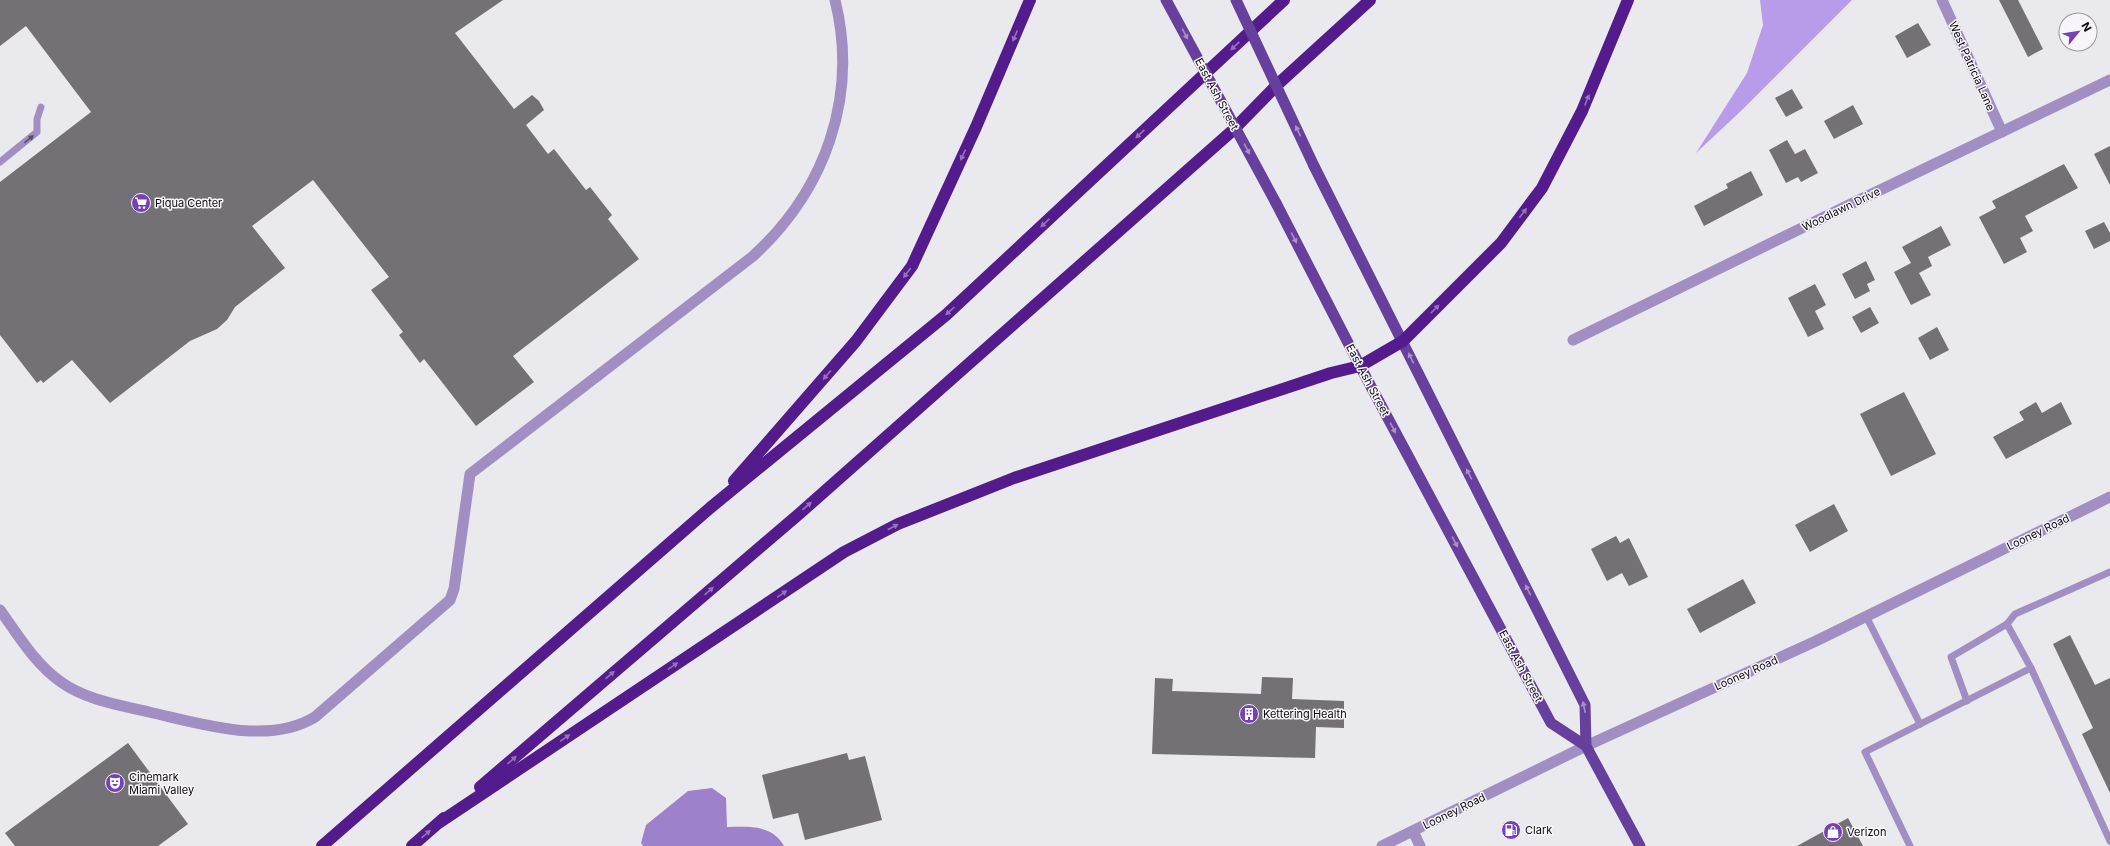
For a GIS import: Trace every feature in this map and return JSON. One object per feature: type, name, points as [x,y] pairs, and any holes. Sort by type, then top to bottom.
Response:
[{"type":"highway","points":[[710,508],[856,341],[912,266],[976,127],[1030,0]]},
{"type":"highway","points":[[322,846],[710,508],[946,314],[1284,0]]},
{"type":"highway","points":[[412,846],[798,514],[1196,163],[1232,131],[1278,84],[1370,0]]},
{"type":"highway","points":[[440,822],[844,552],[898,524],[1014,478],[1331,373],[1360,366],[1403,341],[1501,243],[1542,188],[1582,111],[1628,0]]},
{"type":"main road","name":"East Ash Street","points":[[1166,0],[1276,203],[1360,366],[1552,724],[1586,746]]},
{"type":"main road","name":"East Ash Street","points":[[1236,0],[1314,166],[1585,705],[1586,746],[1640,846]]},
{"type":"street","points":[[0,610],[34,657],[52,675],[66,686],[102,701],[233,730],[290,728],[315,717],[450,600],[454,589],[470,474],[741,265],[771,239],[797,208],[810,187],[820,165],[832,132],[840,102],[842,80],[842,46],[835,0]]},
{"type":"street","name":"West Patricia Lane","points":[[1942,0],[2002,132]]},
{"type":"street","name":"Woodlawn Drive","points":[[1573,340],[1853,202],[2110,80]]},
{"type":"street","name":"Looney Road","points":[[1382,846],[1586,746],[1816,641],[2110,497]]},
{"type":"street","points":[[1413,831],[1420,846]]},
{"type":"lane","points":[[0,162],[37,132],[36,119],[41,107]]},
{"type":"lane","points":[[1967,701],[1951,656],[2007,624],[2016,614],[2110,572]]},
{"type":"lane","points":[[1866,616],[1920,724]]},
{"type":"lane","points":[[2007,624],[2031,668],[2110,841]]},
{"type":"lane","points":[[1910,846],[1865,752],[2031,668]]},
{"type":"shaded area","points":[[1760,0],[1852,0],[1743,109],[1696,153],[1747,73],[1763,25]]},
{"type":"shaded area","points":[[712,788],[726,798],[727,827],[752,827],[766,830],[779,839],[784,846],[643,846],[641,843],[646,825],[688,791]]},
{"type":"building","name":"Piqua Center","points":[[0,0],[503,0],[455,33],[514,109],[532,95],[539,101],[544,110],[526,125],[548,154],[554,149],[586,190],[590,187],[612,215],[608,219],[639,259],[513,356],[534,382],[476,426],[424,359],[420,363],[399,335],[403,332],[371,290],[389,277],[313,180],[252,226],[285,268],[235,307],[227,320],[217,329],[190,341],[110,403],[72,360],[43,383],[41,380],[37,383],[0,335],[0,182],[91,112],[26,26],[0,46]]},
{"type":"building","points":[[1999,0],[2018,0],[2043,49],[2028,57]]},
{"type":"building","points":[[1918,23],[1931,45],[1907,58],[1895,36]]},
{"type":"building","points":[[1792,89],[1803,108],[1786,117],[1775,98]]},
{"type":"building","points":[[1853,105],[1863,124],[1834,139],[1824,121]]},
{"type":"building","points":[[1787,140],[1795,154],[1805,149],[1818,173],[1801,182],[1798,177],[1786,183],[1769,150]]},
{"type":"building","points":[[2110,146],[2110,185],[2094,154]]},
{"type":"building","points":[[2064,164],[2078,188],[2025,216],[2033,231],[2020,238],[2027,252],[2004,264],[1979,217],[1996,208],[1992,201]]},
{"type":"building","points":[[1751,171],[1763,195],[1704,226],[1694,206],[1728,188],[1726,184]]},
{"type":"building","points":[[2104,222],[2110,233],[2110,241],[2094,249],[2085,231]]},
{"type":"building","points":[[1941,226],[1951,245],[1928,257],[1932,266],[1919,273],[1931,295],[1911,305],[1894,272],[1911,263],[1902,247]]},
{"type":"building","points":[[1866,261],[1875,280],[1867,284],[1870,291],[1855,299],[1842,274]]},
{"type":"building","points":[[1815,284],[1826,305],[1815,311],[1824,329],[1808,337],[1788,298]]},
{"type":"building","points":[[1870,307],[1879,323],[1861,333],[1852,317]]},
{"type":"building","points":[[1937,327],[1949,350],[1930,360],[1918,338]]},
{"type":"building","points":[[1904,392],[1936,454],[1891,476],[1860,414]]},
{"type":"building","points":[[2036,402],[2042,413],[2061,402],[2072,424],[2006,459],[1993,437],[2024,420],[2019,412]]},
{"type":"building","points":[[1834,504],[1848,531],[1810,552],[1795,525]]},
{"type":"building","points":[[1616,536],[1620,543],[1629,538],[1648,577],[1629,586],[1622,573],[1607,581],[1591,549]]},
{"type":"building","points":[[1743,579],[1756,603],[1700,633],[1687,609]]},
{"type":"building","points":[[2070,635],[2095,685],[2110,678],[2110,793],[2082,734],[2093,728],[2053,644]]},
{"type":"building","name":"Kettering Health","points":[[1262,677],[1293,678],[1292,699],[1344,701],[1344,728],[1316,727],[1315,758],[1152,754],[1155,678],[1173,679],[1172,691],[1261,694]]},
{"type":"building","name":"Cinemark Miami Valley","points":[[128,743],[188,824],[158,846],[15,846],[5,833]]},
{"type":"building","points":[[847,753],[849,760],[865,756],[882,820],[805,840],[798,813],[773,819],[762,775]]},
{"type":"building","points":[[1848,818],[1863,846],[1797,846]]},
{"type":"place","name":"Piqua Center","points":[[141,203]]},
{"type":"place","name":"Kettering Health","points":[[1249,714]]},
{"type":"place","name":"Cinemark Miami Valley","points":[[115,783]]},
{"type":"place","name":"Clark","points":[[1511,830]]},
{"type":"place","name":"Verizon","points":[[1833,832]]}]
